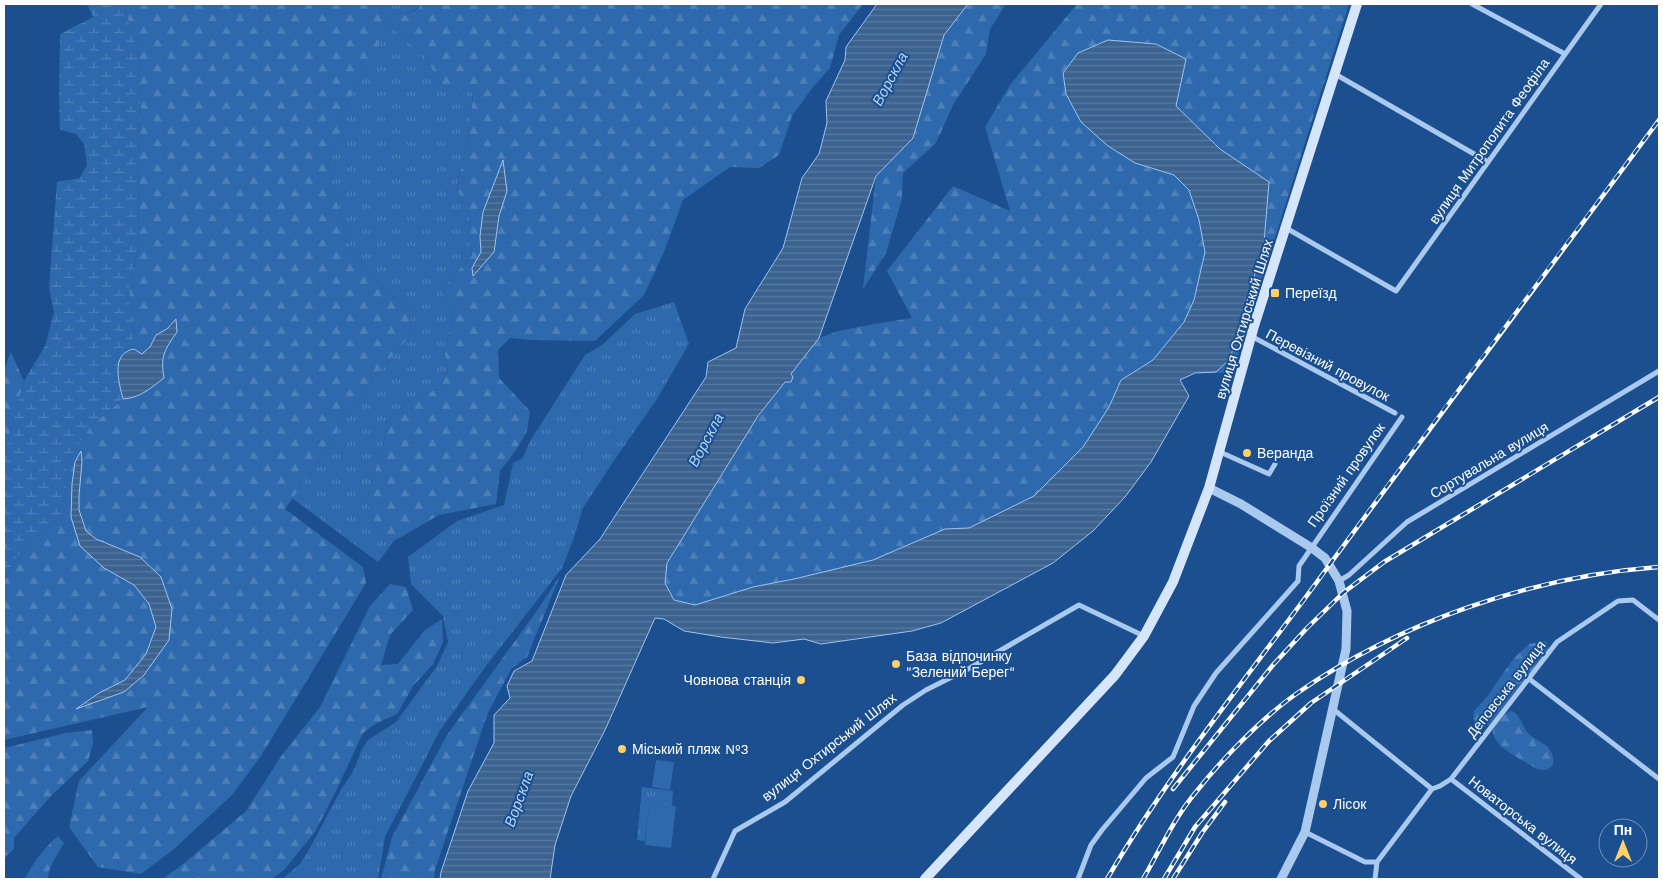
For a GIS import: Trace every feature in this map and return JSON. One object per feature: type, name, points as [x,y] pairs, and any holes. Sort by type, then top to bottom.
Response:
[{"type":"main road","name":"вулиця Охтирський Шлях","points":[[925,879],[1115,674],[1144,636],[1173,582],[1209,488],[1251,336],[1357,4]]},
{"type":"street","points":[[1472,4],[1565,54]]},
{"type":"street","name":"вулиця Митрополита Феофіла","points":[[1286,228],[1396,291],[1601,4]]},
{"type":"street","points":[[1336,74],[1488,162]]},
{"type":"street","name":"Перевізний провулок","points":[[1251,336],[1395,413]]},
{"type":"street","name":"Сортувальна вулиця","points":[[1339,581],[1349,575],[1407,522],[1659,371]]},
{"type":"street","name":"Проїзний провулок","points":[[1209,488],[1242,504],[1312,548],[1402,417]]},
{"type":"street","points":[[1220,452],[1269,474],[1275,464]]},
{"type":"street","points":[[1078,879],[1091,846],[1102,830],[1146,778],[1173,757],[1194,706],[1216,673],[1298,581],[1299,566],[1312,548],[1325,558],[1339,581],[1347,611],[1346,650],[1305,832],[1281,879]]},
{"type":"street","name":"Деповська вулиця","points":[[1377,862],[1432,789],[1451,779],[1557,642],[1618,602],[1633,600],[1659,620]]},
{"type":"street","name":"вулиця Охтирський Шлях","points":[[713,879],[735,831],[785,802],[903,705],[926,690],[970,668],[1079,604],[1144,636]]},
{"type":"street","points":[[1528,678],[1659,779]]},
{"type":"street","points":[[1332,709],[1432,789]]},
{"type":"street","name":"Новаторська вулиця","points":[[1451,779],[1581,879]]},
{"type":"street","points":[[1305,832],[1365,862],[1377,862],[1375,879]]},
{"type":"green space","points":[[83,4],[123,4],[139,54],[141,100],[138,153],[139,244],[129,289],[134,349],[127,350],[118,365],[123,399],[90,427],[68,462],[64,513],[23,548],[4,580],[4,455],[24,381],[45,346],[54,312],[49,288],[57,182],[80,178],[87,165],[84,144],[76,134],[60,130],[59,94],[60,34],[93,17],[88,6]]},
{"type":"green space","points":[[123,4],[378,4],[389,23],[419,8],[420,4],[863,4],[839,35],[830,68],[813,87],[792,116],[779,155],[759,168],[730,167],[683,200],[664,252],[644,295],[595,341],[510,338],[498,350],[499,378],[530,411],[527,431],[516,450],[500,471],[496,504],[439,515],[394,541],[378,531],[367,500],[391,416],[418,395],[440,389],[448,370],[444,350],[454,315],[442,290],[472,255],[469,215],[457,188],[470,128],[473,93],[442,86],[424,55],[389,24],[347,106],[328,167],[349,247],[380,285],[410,309],[411,335],[371,380],[285,509],[363,567],[366,583],[261,756],[232,795],[174,849],[141,874],[98,867],[69,827],[79,781],[148,707],[4,740],[4,581],[23,548],[64,513],[68,462],[90,427],[123,399],[134,349],[129,289],[139,244],[138,153],[141,100],[139,54]]},
{"type":"green space","points":[[378,4],[420,4],[419,7],[389,24],[424,55],[442,86],[473,92],[470,128],[457,188],[469,215],[472,255],[442,290],[454,315],[444,350],[448,370],[440,389],[418,395],[391,416],[367,500],[378,531],[394,541],[378,562],[292,498],[371,380],[411,335],[410,309],[380,285],[349,247],[328,167],[347,106],[389,23]]},
{"type":"green space","points":[[968,4],[1006,4],[990,29],[986,54],[953,105],[936,143],[903,173],[902,199],[886,253],[863,289],[876,176],[913,138],[944,35]]},
{"type":"green space","points":[[1077,4],[1349,4],[1232,373],[1195,373],[1216,372],[1269,182],[1220,149],[1176,106],[1156,44],[1108,40],[1078,53],[1063,73],[1066,94],[1081,122],[1135,163],[1174,175],[1189,190],[1199,220],[1205,252],[1194,300],[1184,322],[1153,360],[1121,380],[1109,407],[1083,447],[1034,496],[969,528],[945,529],[873,560],[753,587],[695,605],[674,600],[665,583],[667,563],[758,416],[819,338],[838,331],[912,318],[887,271],[953,186],[1010,211],[985,127],[1010,85]]},
{"type":"green space","points":[[674,302],[689,344],[655,402],[583,508],[562,568],[486,666],[439,732],[385,837],[378,879],[282,879],[300,864],[306,855],[342,788],[354,770],[362,749],[368,740],[396,722],[437,666],[448,642],[443,616],[411,584],[408,557],[457,521],[504,505],[513,463],[523,458],[530,441],[585,355],[602,345],[635,314]]},
{"type":"green space","points":[[11,352],[24,381],[4,455],[4,370]]},
{"type":"green space","points":[[560,576],[527,657],[511,669],[487,715],[435,870],[434,879],[381,879],[392,837],[447,735]]},
{"type":"green space","points":[[390,584],[406,587],[413,610],[390,635],[381,665],[398,664],[425,630],[442,619],[443,642],[433,664],[413,686],[397,714],[375,724],[363,733],[315,832],[284,870],[272,879],[163,879],[246,811],[282,755],[320,707],[370,606]]},
{"type":"green space","points":[[1546,641],[1549,648],[1489,725],[1477,724],[1473,718],[1474,711],[1487,697],[1515,657],[1529,644]]},
{"type":"green space","points":[[1512,711],[1517,715],[1528,733],[1550,750],[1553,757],[1553,765],[1549,768],[1542,770],[1535,768],[1505,749],[1494,737],[1493,730],[1496,723],[1505,714]]},
{"type":"green space","points":[[92,730],[93,744],[88,761],[53,794],[14,838],[14,849],[4,858],[4,748],[66,733]]},
{"type":"green space","points":[[656,760],[674,762],[670,790],[652,787]]},
{"type":"green space","points":[[642,787],[673,791],[672,806],[649,804],[645,841],[637,840]]},
{"type":"green space","points":[[649,804],[676,806],[671,848],[645,845]]},
{"type":"green space","points":[[58,836],[64,843],[51,865],[48,879],[25,879],[39,856]]},
{"type":"water","name":"Ворскла","points":[[877,4],[968,4],[944,35],[913,138],[876,176],[819,338],[791,374],[793,377],[791,382],[785,382],[758,416],[667,563],[665,583],[674,600],[695,605],[753,587],[873,560],[945,529],[969,528],[1034,496],[1083,447],[1109,407],[1121,380],[1153,360],[1184,322],[1194,300],[1205,252],[1199,220],[1189,190],[1174,175],[1135,163],[1108,146],[1081,122],[1066,94],[1063,73],[1078,53],[1108,40],[1156,44],[1186,59],[1176,106],[1220,149],[1269,182],[1264,243],[1230,359],[1216,372],[1195,373],[1180,380],[1189,396],[1151,462],[1125,497],[1093,531],[1053,563],[941,623],[912,631],[821,644],[804,639],[773,643],[721,637],[684,631],[664,619],[655,618],[605,730],[571,796],[555,845],[550,879],[440,879],[468,791],[494,743],[494,715],[510,698],[507,686],[514,671],[532,661],[566,575],[600,539],[706,377],[708,362],[736,348],[745,309],[783,248],[802,178],[819,154],[827,123],[826,101],[845,60],[846,47]]},
{"type":"water","points":[[503,160],[507,191],[499,216],[494,252],[473,276],[472,268],[481,252],[480,236],[483,212]]},
{"type":"water","points":[[176,319],[177,332],[164,353],[164,378],[140,395],[123,399],[118,377],[119,362],[122,356],[134,349],[142,354],[150,347],[156,335],[167,329]]},
{"type":"water","points":[[81,451],[79,510],[86,531],[96,539],[140,557],[161,577],[172,609],[169,640],[144,675],[124,692],[76,709],[99,693],[125,680],[146,654],[156,627],[149,604],[134,585],[104,568],[80,546],[71,517],[75,462]]},
{"type":"railway","points":[[1107,879],[1186,758],[1659,120]]},
{"type":"railway","points":[[1173,789],[1273,665],[1343,593],[1384,562],[1659,397]]},
{"type":"railway","points":[[1143,879],[1181,812],[1218,766],[1256,727],[1283,704],[1336,668],[1379,645],[1423,625],[1469,607],[1516,592],[1612,572],[1659,567]]},
{"type":"railway","points":[[1164,879],[1195,827],[1269,741],[1311,703],[1407,638]]},
{"type":"railway","points":[[1173,879],[1202,833],[1225,802]]},
{"type":"place","name":"Переїзд","points":[[1275,293]]},
{"type":"place","name":"Веранда","points":[[1247,453]]},
{"type":"place","name":"База відпочинку \"Зелений Берег\"","points":[[896,664]]},
{"type":"place","name":"Човнова станція","points":[[801,680]]},
{"type":"place","name":"Міський пляж №3","points":[[622,749]]},
{"type":"place","name":"Лісок","points":[[1323,804]]}]
